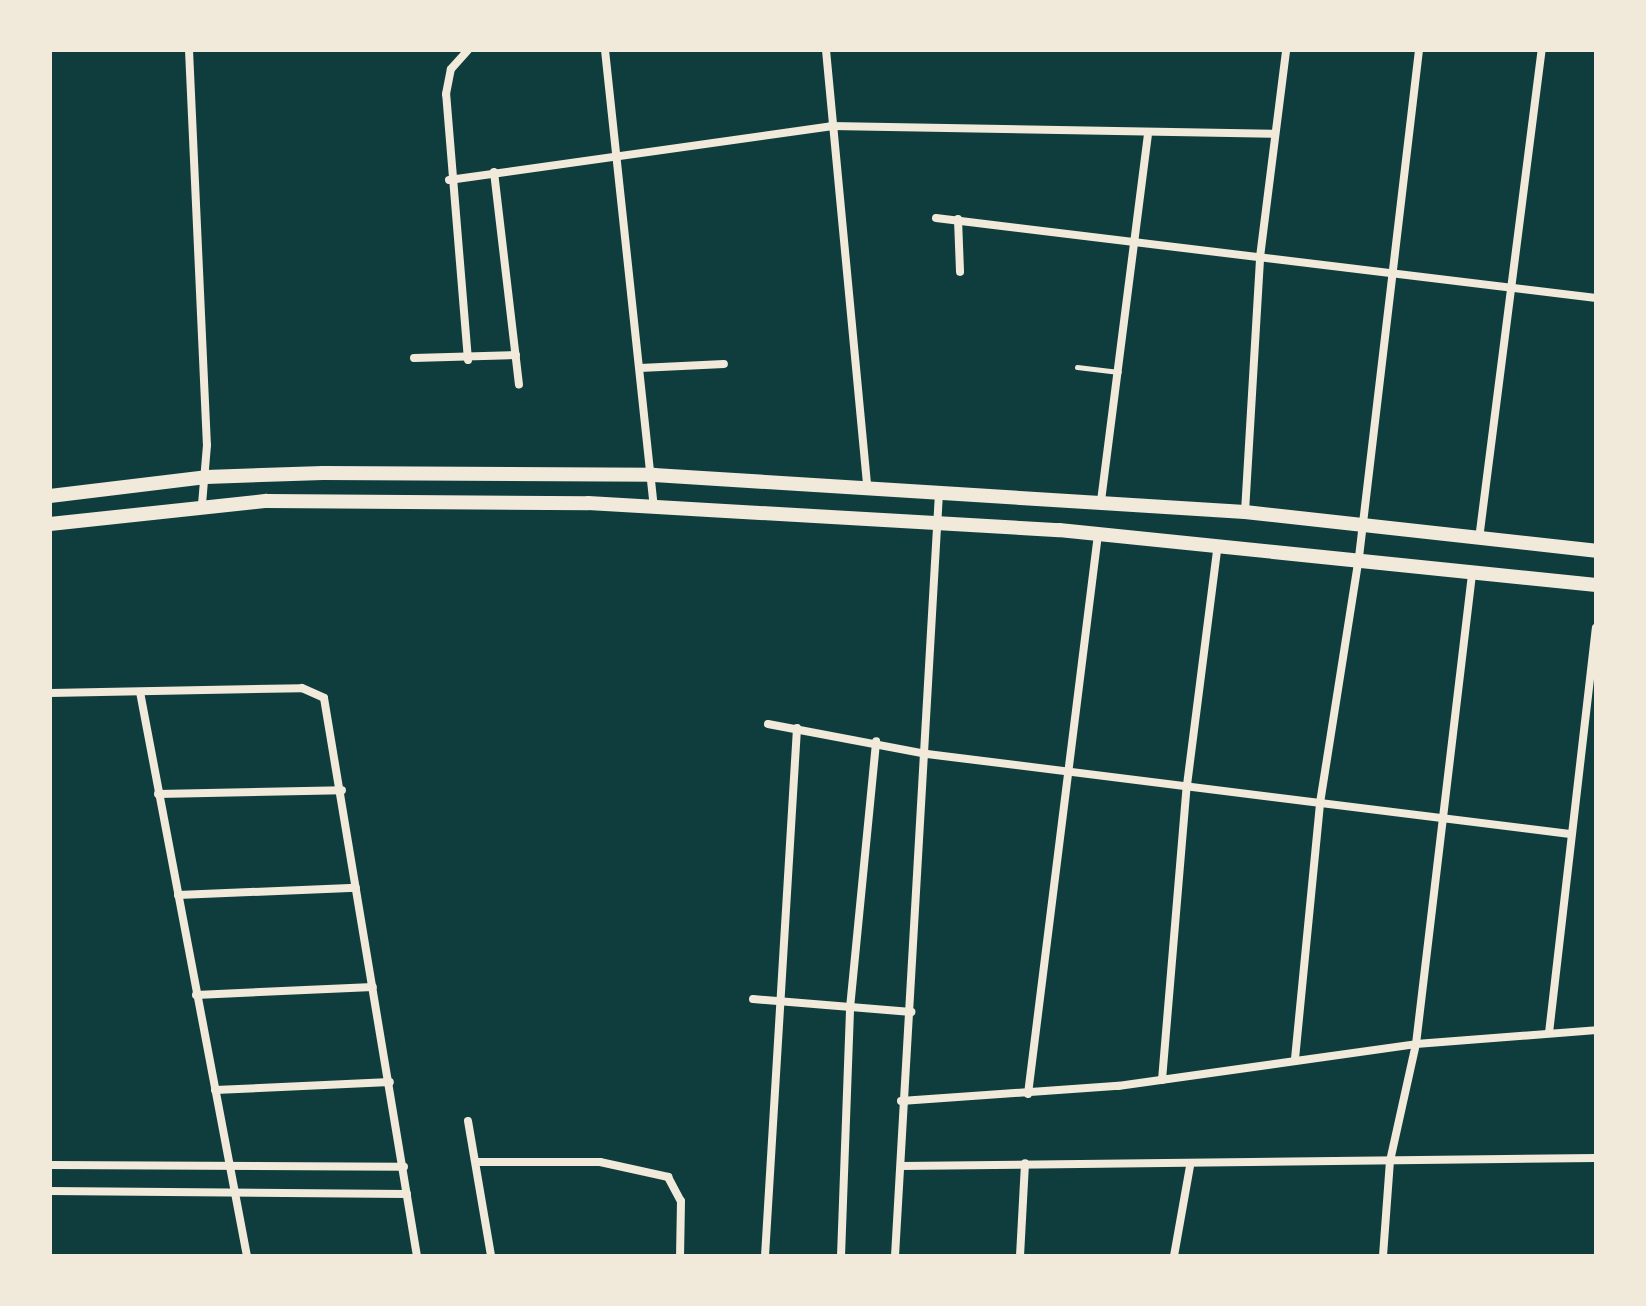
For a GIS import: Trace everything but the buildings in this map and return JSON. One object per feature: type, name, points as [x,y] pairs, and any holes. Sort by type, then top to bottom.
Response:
[{"type":"main road","points":[[50,496],[206,477],[654,475],[1245,512],[1596,551]]},
{"type":"main road","points":[[50,524],[202,505],[389,499],[654,508],[1098,534],[1473,568],[1596,585]]},
{"type":"street","points":[[189,50],[206,477],[202,505]]},
{"type":"street","points":[[468,50],[447,84],[449,180],[468,360]]},
{"type":"street","points":[[605,50],[654,475],[654,508]]},
{"type":"street","points":[[826,50],[867,487]]},
{"type":"street","points":[[1245,512],[1260,257],[1286,50]]},
{"type":"street","points":[[1295,1059],[1320,803],[1359,557],[1388,272],[1419,50]]},
{"type":"street","points":[[1479,539],[1542,50]]},
{"type":"street","points":[[449,180],[831,126],[1148,136],[1275,134]]},
{"type":"street","points":[[1101,501],[1148,136]]},
{"type":"street","points":[[494,172],[519,385]]},
{"type":"street","points":[[936,218],[1596,298]]},
{"type":"street","points":[[958,219],[960,272]]},
{"type":"street","points":[[414,358],[468,360],[516,355]]},
{"type":"street","points":[[640,368],[724,364]]},
{"type":"street","points":[[895,1256],[901,1166],[901,1101],[911,1012],[927,754],[939,491]]},
{"type":"street","points":[[1028,1094],[1098,534]]},
{"type":"street","points":[[1162,1080],[1187,785],[1218,544]]},
{"type":"street","points":[[1383,1256],[1390,1161],[1416,1044],[1473,568]]},
{"type":"street","points":[[1549,1033],[1596,628]]},
{"type":"street","points":[[50,693],[316,691],[331,710],[356,888],[417,1256]]},
{"type":"street","points":[[140,692],[247,1256]]},
{"type":"street","points":[[768,724],[876,741],[927,754],[1187,785],[1445,821],[1570,834]]},
{"type":"street","points":[[765,1256],[775,1002],[797,728]]},
{"type":"street","points":[[841,1256],[850,1008],[876,741]]},
{"type":"street","points":[[158,794],[342,790]]},
{"type":"street","points":[[178,895],[356,888]]},
{"type":"street","points":[[196,995],[373,987]]},
{"type":"street","points":[[753,999],[911,1012]]},
{"type":"street","points":[[901,1101],[1028,1094],[1162,1080],[1416,1044],[1596,1030]]},
{"type":"street","points":[[215,1090],[390,1082]]},
{"type":"street","points":[[468,1121],[478,1162],[491,1256]]},
{"type":"street","points":[[901,1166],[1025,1163],[1190,1166],[1596,1158]]},
{"type":"street","points":[[478,1162],[643,1168],[668,1177],[679,1192],[680,1256]]},
{"type":"street","points":[[1020,1256],[1025,1163]]},
{"type":"street","points":[[50,1165],[404,1167]]},
{"type":"street","points":[[1174,1256],[1190,1166]]},
{"type":"street","points":[[50,1191],[235,1195],[407,1194]]},
{"type":"lane","points":[[1077,367],[1120,372]]}]
